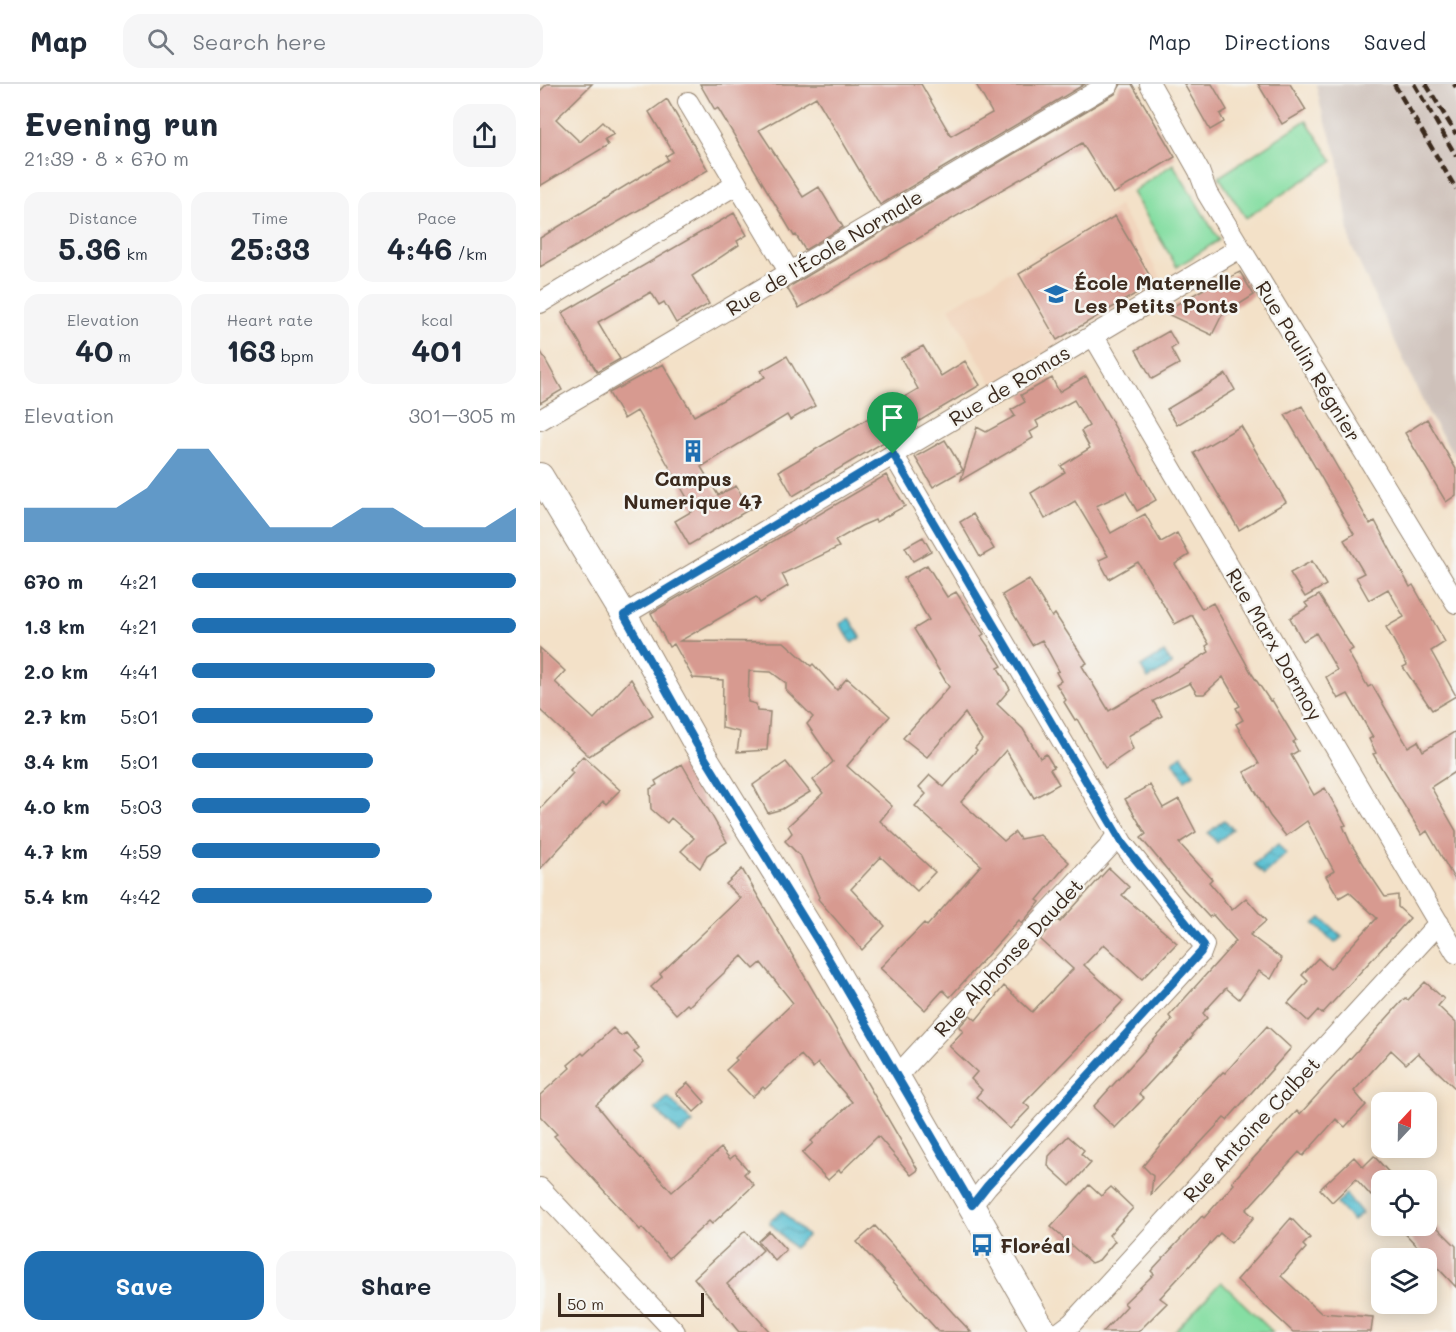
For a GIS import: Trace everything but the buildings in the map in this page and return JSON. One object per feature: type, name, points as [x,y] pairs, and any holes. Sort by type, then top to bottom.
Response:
[{"type":"main road","points":[[540,476],[624,615],[697,745],[824,951],[1044,1332]]},
{"type":"street","name":"Rue de l'École Normale","points":[[540,420],[1109,84]]},
{"type":"street","name":"Rue Paulin Régnier","points":[[1150,84],[1199,171],[1207,193],[1456,603]]},
{"type":"street","points":[[688,102],[790,273]]},
{"type":"street","points":[[540,303],[736,184]]},
{"type":"street","name":"Rue de Romas","points":[[624,615],[1240,248]]},
{"type":"street","name":"Rue Marx Dormoy","points":[[1093,335],[1456,953]]},
{"type":"street","points":[[893,454],[1117,835],[1204,945],[1201,952],[972,1205]]},
{"type":"street","name":"Rue Alphonse Daudet","points":[[896,1077],[1108,849],[1117,835]]},
{"type":"street","name":"Rue Antoine Calbet","points":[[1060,1332],[1080,1315],[1439,924]]},
{"type":"street","points":[[540,1188],[675,1332]]},
{"type":"shaded area","points":[[1316,84],[1456,84],[1456,458],[1428,413],[1351,245],[1338,158],[1321,108]]},
{"type":"shaded area","name":"École Maternelle Les Petits Ponts","points":[[1119,206],[1162,279],[993,385],[949,308]]},
{"type":"green space","points":[[1306,120],[1333,161],[1246,218],[1219,177]]},
{"type":"green space","points":[[1173,164],[1219,240],[1177,267],[1132,192]]},
{"type":"green space","points":[[1221,1282],[1273,1332],[1174,1332]]},
{"type":"water","points":[[849,618],[861,637],[852,643],[840,624]]},
{"type":"water","points":[[1164,652],[1172,665],[1148,679],[1141,667]]},
{"type":"water","points":[[1182,755],[1194,774],[1185,780],[1173,761]]},
{"type":"water","points":[[1224,820],[1233,829],[1217,843],[1208,833]]},
{"type":"water","points":[[1278,844],[1286,854],[1264,875],[1254,864]]},
{"type":"water","points":[[1321,918],[1342,937],[1335,943],[1314,924]]},
{"type":"water","points":[[668,1097],[693,1123],[680,1134],[655,1109]]},
{"type":"water","points":[[1346,1194],[1362,1213],[1353,1221],[1337,1204]]},
{"type":"water","points":[[782,1211],[807,1236],[794,1248],[769,1222]]},
{"type":"railway","points":[[1394,84],[1456,189]]},
{"type":"railway","points":[[1414,84],[1456,156]]},
{"type":"railway","points":[[1426,84],[1456,134]]},
{"type":"place","name":"École Maternelle Les Petits Ponts","points":[[1056,294]]},
{"type":"place","name":"Campus Numerique 47","points":[[693,451]]},
{"type":"place","name":"Floréal","points":[[982,1245]]},
{"type":"route","points":[[893,454],[1123,844],[1202,939],[1204,945],[1201,952],[972,1205],[824,951],[697,745],[624,615],[893,454]]}]
